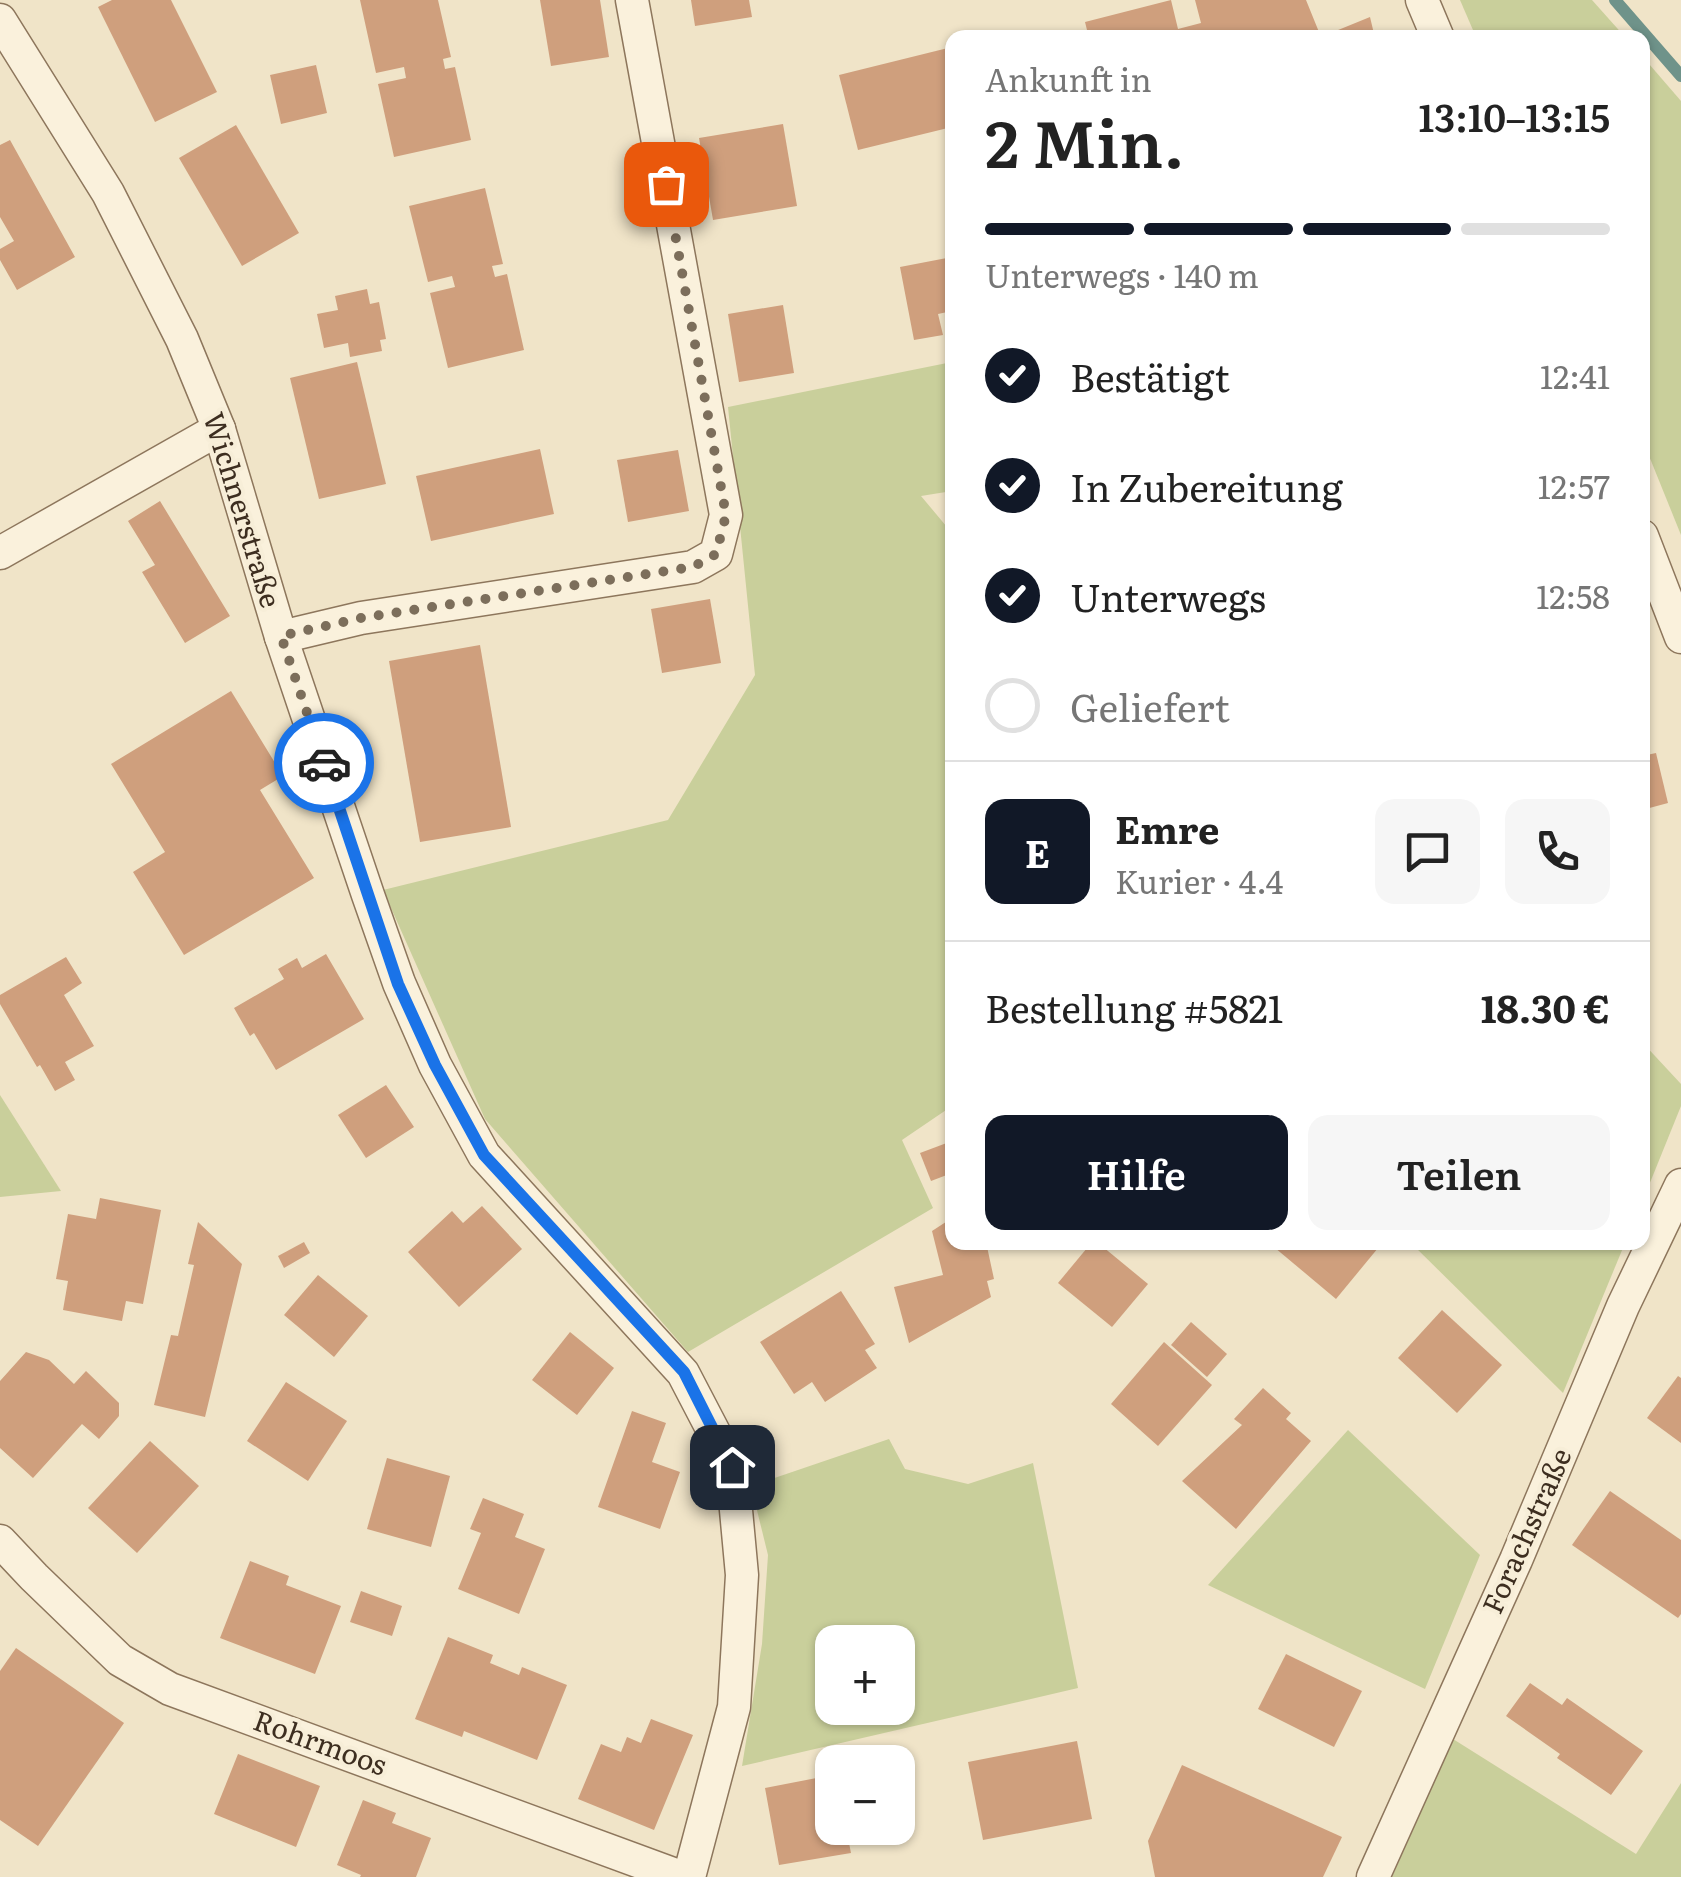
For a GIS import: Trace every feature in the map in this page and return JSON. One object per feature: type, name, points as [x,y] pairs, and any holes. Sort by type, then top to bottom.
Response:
[{"type":"street","points":[[281,636],[361,618],[693,567],[716,554],[726,515],[632,0]]},
{"type":"street","points":[[1422,0],[1435,30]]},
{"type":"street","name":"Wichnerstraße","points":[[0,20],[108,193],[182,339],[220,429],[281,636],[398,984],[443,1080],[484,1155],[684,1372],[732,1467],[742,1575],[734,1707],[685,1877]]},
{"type":"street","points":[[0,553],[220,429]]},
{"type":"street","points":[[1650,557],[1681,637]]},
{"type":"street","name":"Forachstraße","points":[[1650,1250],[1681,1185]]},
{"type":"street","name":"Forachstraße","points":[[1373,1877],[1650,1250]]},
{"type":"street","name":"Rohrmoos","points":[[0,1542],[120,1660],[170,1688],[685,1877]]},
{"type":"green space","points":[[1460,0],[1592,0],[1619,30],[1473,30]]},
{"type":"green space","points":[[1650,65],[1681,101],[1681,535],[1650,458]]},
{"type":"green space","points":[[945,363],[945,492],[921,496],[945,525],[945,1111],[902,1140],[933,1208],[688,1352],[485,1119],[383,890],[668,820],[755,675],[728,407]]},
{"type":"green space","points":[[1650,1051],[1681,1084],[1681,1106],[1650,1183]]},
{"type":"green space","points":[[0,1095],[61,1191],[0,1197]]},
{"type":"green space","points":[[1418,1250],[1622,1250],[1563,1393]]},
{"type":"green space","points":[[1348,1430],[1480,1555],[1425,1689],[1208,1585]]},
{"type":"green space","points":[[889,1439],[905,1469],[968,1484],[1033,1463],[1078,1688],[832,1745],[815,1745],[815,1749],[742,1766],[762,1644],[768,1555],[751,1486]]},
{"type":"green space","points":[[1453,1739],[1636,1854],[1681,1783],[1681,1877],[1392,1877]]},
{"type":"building","points":[[112,0],[171,0],[217,92],[155,122],[98,7]]},
{"type":"building","points":[[360,0],[438,0],[451,57],[443,59],[445,69],[455,67],[471,140],[394,157],[378,84],[406,78],[404,67],[376,73]]},
{"type":"building","points":[[540,0],[600,0],[609,57],[551,66]]},
{"type":"building","points":[[691,0],[749,0],[752,17],[695,26]]},
{"type":"building","points":[[1171,0],[1178,29],[1201,23],[1195,0],[1306,0],[1318,30],[1087,30],[1085,22]]},
{"type":"building","points":[[1370,17],[1373,30],[1338,30]]},
{"type":"building","points":[[945,49],[945,129],[858,150],[839,75]]},
{"type":"building","points":[[316,65],[327,113],[281,124],[270,75]]},
{"type":"building","points":[[783,124],[797,206],[713,220],[699,138]]},
{"type":"building","points":[[236,125],[299,233],[242,266],[179,158]]},
{"type":"building","points":[[10,140],[75,257],[17,290],[0,260],[0,249],[14,241],[0,217],[0,145]]},
{"type":"building","points":[[485,188],[503,264],[492,266],[495,277],[507,274],[524,350],[448,368],[430,293],[455,287],[452,276],[428,282],[409,206]]},
{"type":"building","points":[[945,258],[945,312],[938,314],[943,335],[914,340],[900,267]]},
{"type":"building","points":[[367,289],[370,304],[379,302],[386,339],[380,340],[382,351],[350,357],[348,343],[324,348],[317,314],[338,310],[335,296]]},
{"type":"building","points":[[783,305],[794,373],[739,382],[728,314]]},
{"type":"building","points":[[357,362],[386,484],[319,499],[290,378]]},
{"type":"building","points":[[540,449],[554,514],[431,541],[416,476]]},
{"type":"building","points":[[678,450],[689,511],[628,522],[617,460]]},
{"type":"building","points":[[160,501],[230,616],[185,643],[142,572],[155,565],[128,521]]},
{"type":"building","points":[[710,599],[721,663],[662,673],[651,609]]},
{"type":"building","points":[[480,645],[511,827],[420,842],[389,661]]},
{"type":"building","points":[[231,691],[283,776],[260,790],[314,878],[184,955],[133,872],[165,852],[111,764]]},
{"type":"building","points":[[1656,753],[1668,803],[1650,808],[1650,754]]},
{"type":"building","points":[[326,954],[364,1019],[276,1070],[234,1008],[284,979],[278,969],[297,958],[302,968]]},
{"type":"building","points":[[66,957],[82,983],[64,995],[94,1046],[65,1062],[75,1080],[55,1091],[0,1004],[0,995]]},
{"type":"building","points":[[386,1085],[414,1127],[366,1158],[338,1115]]},
{"type":"building","points":[[945,1144],[945,1176],[931,1181],[920,1153]]},
{"type":"building","points":[[100,1198],[161,1210],[143,1304],[126,1301],[122,1321],[63,1310],[68,1281],[56,1279],[68,1214],[96,1219]]},
{"type":"building","points":[[482,1206],[522,1249],[459,1307],[408,1252],[452,1211],[463,1223]]},
{"type":"building","points":[[198,1222],[242,1264],[205,1417],[154,1405],[171,1335],[178,1336],[194,1265],[188,1264]]},
{"type":"building","points":[[945,1223],[945,1250],[988,1250],[994,1279],[987,1281],[991,1297],[909,1343],[894,1287],[943,1275],[932,1231]]},
{"type":"building","points":[[304,1242],[310,1253],[284,1268],[278,1256]]},
{"type":"building","points":[[1085,1250],[1107,1250],[1148,1284],[1112,1327],[1058,1283]]},
{"type":"building","points":[[1278,1250],[1376,1250],[1336,1299]]},
{"type":"building","points":[[318,1275],[368,1316],[334,1357],[284,1315]]},
{"type":"building","points":[[841,1291],[875,1344],[865,1350],[877,1368],[825,1402],[812,1382],[794,1394],[760,1342]]},
{"type":"building","points":[[1442,1310],[1502,1365],[1457,1413],[1398,1358]]},
{"type":"building","points":[[1191,1322],[1227,1354],[1207,1377],[1171,1345]]},
{"type":"building","points":[[570,1332],[614,1368],[577,1415],[532,1380]]},
{"type":"building","points":[[1164,1342],[1212,1385],[1158,1446],[1111,1404]]},
{"type":"building","points":[[26,1352],[49,1360],[74,1384],[86,1371],[119,1403],[119,1416],[99,1439],[82,1424],[33,1478],[0,1448],[0,1381]]},
{"type":"building","points":[[1678,1376],[1681,1378],[1681,1443],[1647,1418]]},
{"type":"building","points":[[286,1382],[347,1421],[308,1481],[247,1441]]},
{"type":"building","points":[[1263,1388],[1291,1413],[1286,1419],[1311,1441],[1236,1529],[1182,1481],[1242,1425],[1234,1419]]},
{"type":"building","points":[[632,1411],[666,1423],[652,1462],[680,1472],[660,1529],[598,1507]]},
{"type":"building","points":[[150,1441],[199,1486],[137,1553],[88,1508]]},
{"type":"building","points":[[387,1458],[450,1476],[431,1547],[367,1529]]},
{"type":"building","points":[[1610,1491],[1681,1540],[1678,1618],[1572,1545]]},
{"type":"building","points":[[483,1498],[524,1514],[515,1537],[545,1549],[519,1614],[458,1589],[481,1533],[470,1529]]},
{"type":"building","points":[[250,1561],[289,1576],[286,1585],[341,1606],[315,1674],[220,1638]]},
{"type":"building","points":[[361,1591],[402,1606],[392,1636],[350,1622]]},
{"type":"building","points":[[448,1637],[493,1655],[490,1663],[519,1675],[522,1667],[567,1685],[537,1760],[464,1731],[462,1737],[415,1719]]},
{"type":"building","points":[[16,1648],[124,1723],[38,1846],[0,1820],[0,1671]]},
{"type":"building","points":[[1286,1654],[1362,1691],[1334,1747],[1258,1709]]},
{"type":"building","points":[[1530,1683],[1562,1705],[1567,1698],[1643,1751],[1611,1795],[1506,1716]]},
{"type":"building","points":[[651,1719],[693,1735],[654,1830],[578,1799],[601,1744],[621,1752],[627,1737],[641,1743]]},
{"type":"building","points":[[1077,1741],[1092,1819],[983,1840],[968,1762]]},
{"type":"building","points":[[238,1754],[320,1786],[296,1847],[214,1814]]},
{"type":"building","points":[[1182,1765],[1342,1837],[1323,1877],[1155,1877],[1148,1841]]},
{"type":"building","points":[[815,1778],[815,1845],[849,1845],[851,1853],[779,1865],[765,1788]]},
{"type":"building","points":[[363,1800],[396,1813],[392,1823],[431,1838],[416,1877],[360,1877],[337,1865]]},
{"type":"waterway","points":[[1615,0],[1641,30]]},
{"type":"waterway","points":[[1650,40],[1681,76]]},
{"type":"way so far","points":[[324,763],[281,636],[361,618],[693,567],[716,554],[726,515],[666,184]]},
{"type":"route","points":[[324,763],[398,984],[435,1065],[484,1155],[684,1372],[732,1467]]}]
